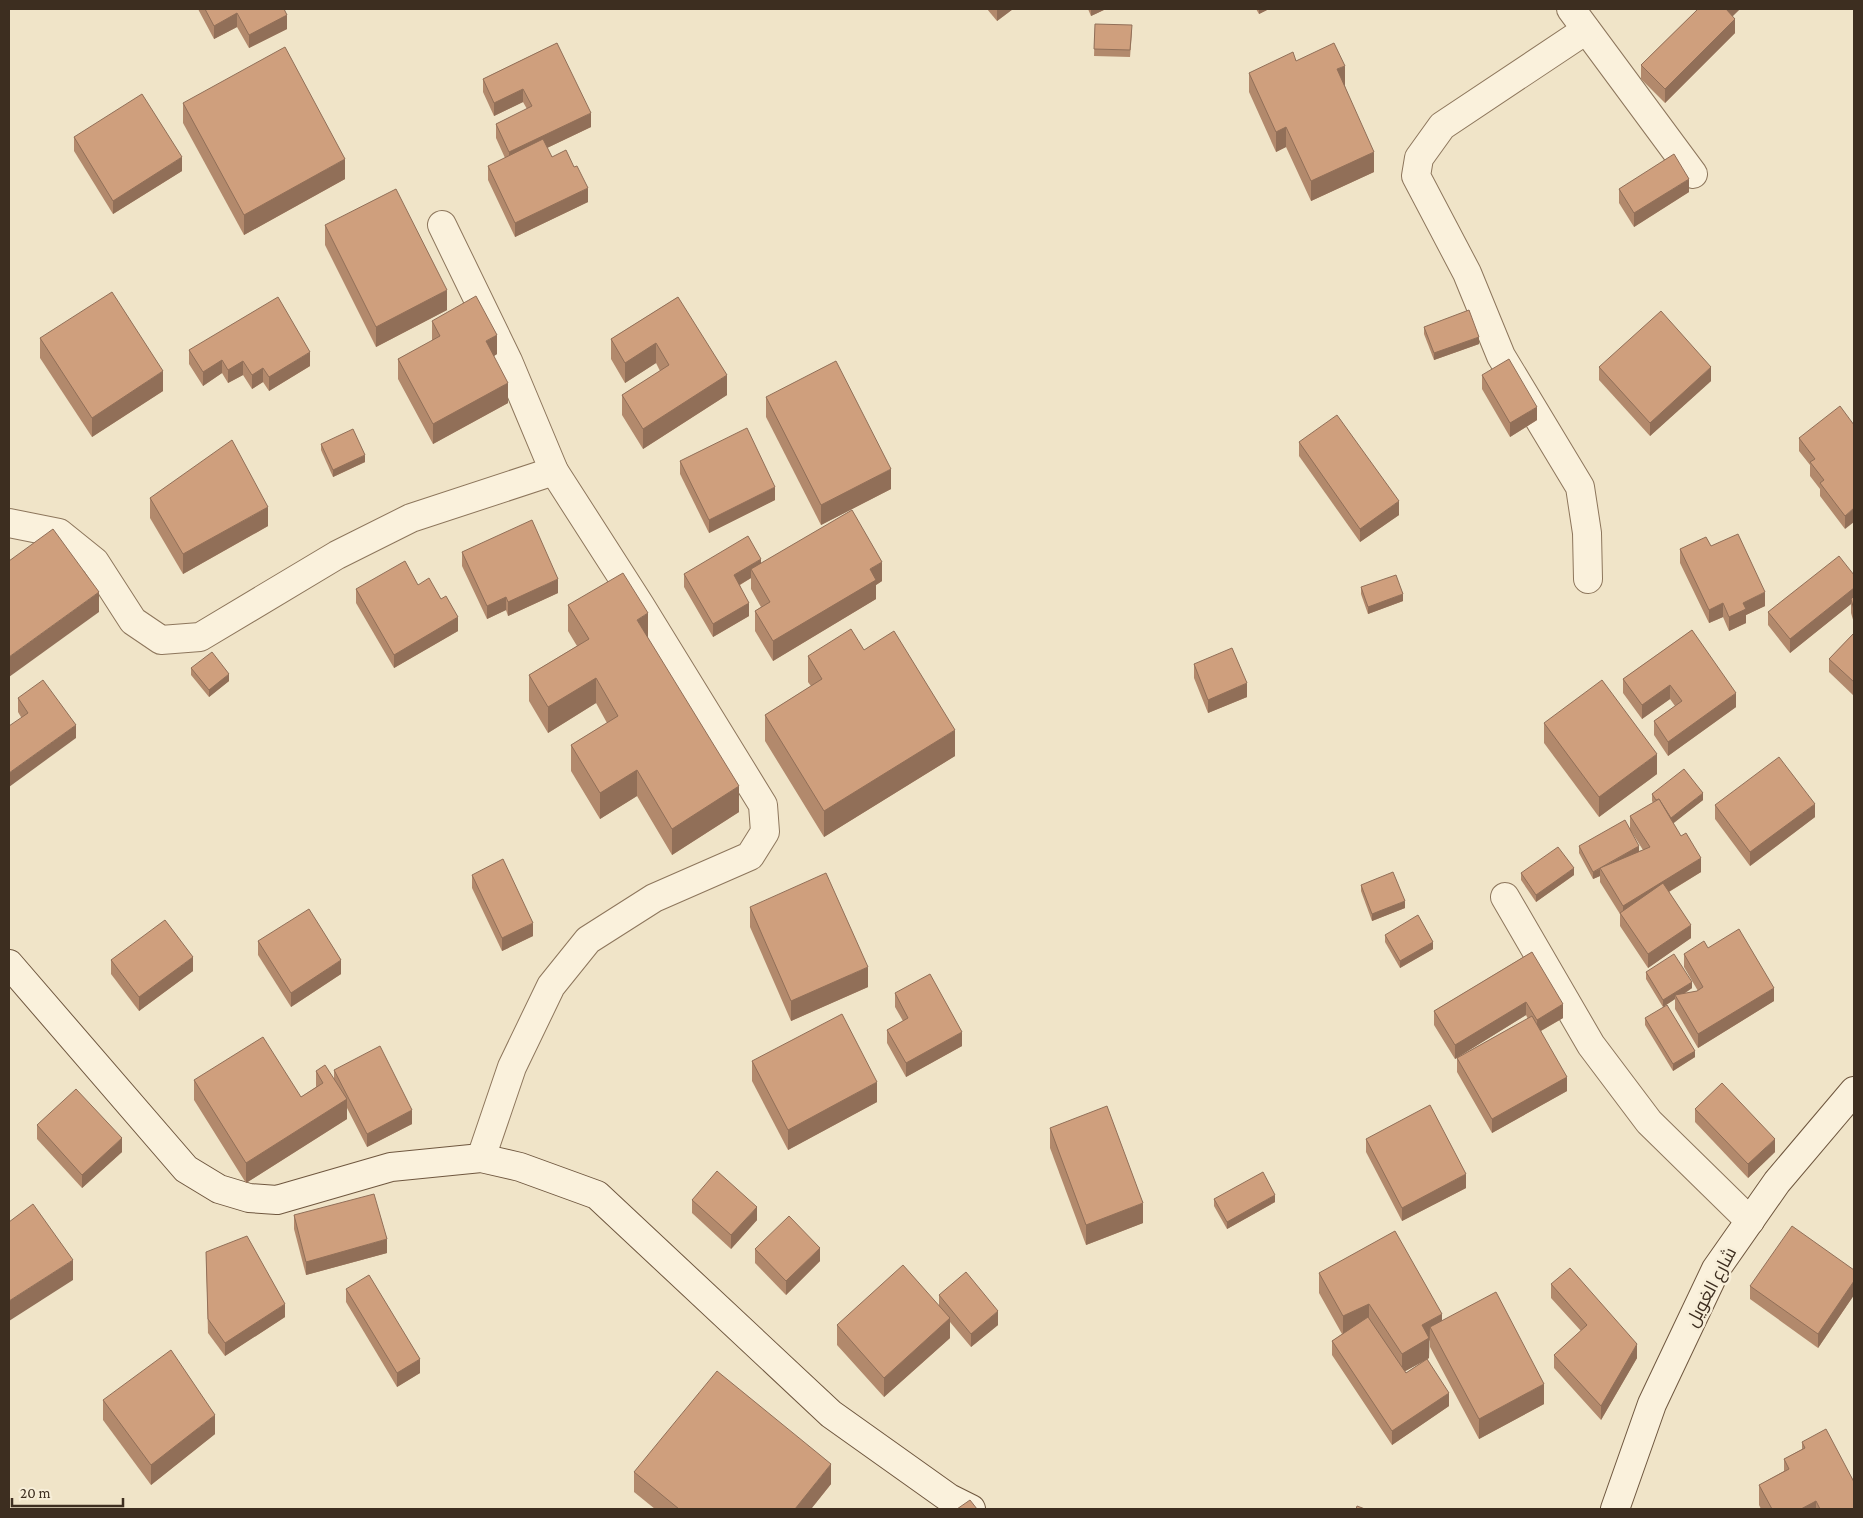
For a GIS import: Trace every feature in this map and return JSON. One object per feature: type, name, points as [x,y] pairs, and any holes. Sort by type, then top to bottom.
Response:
[{"type":"street","points":[[1588,579],[1587,532],[1580,487],[1501,356],[1467,272],[1416,176],[1419,158],[1442,126],[1579,20],[1693,174]]},
{"type":"street","points":[[442,225],[508,361],[554,471],[640,605],[763,805],[765,832],[750,856],[654,898],[588,940],[551,986],[512,1067],[481,1158]]},
{"type":"street","points":[[9,523],[59,533],[95,562],[133,622],[161,640],[200,637],[338,556],[411,518],[554,471]]},
{"type":"street","points":[[1505,897],[1597,1053],[1650,1122],[1750,1220]]},
{"type":"street","points":[[9,964],[186,1169],[219,1189],[248,1198],[277,1200],[391,1167],[481,1158],[520,1167],[597,1195],[831,1414],[949,1498],[971,1509]]},
{"type":"street","name":"شارع الغويل","points":[[1615,1509],[1652,1404],[1716,1269],[1776,1182],[1854,1092]]},
{"type":"building","points":[[205,9],[284,9],[287,15],[249,35],[237,13],[214,26]]},
{"type":"building","points":[[1698,9],[1726,9],[1735,19],[1665,89],[1641,65]]},
{"type":"building","points":[[1095,24],[1132,25],[1130,50],[1094,49]]},
{"type":"building","points":[[557,43],[591,113],[509,152],[496,124],[532,106],[523,89],[494,103],[483,79]]},
{"type":"building","points":[[1334,43],[1345,66],[1337,69],[1374,152],[1311,181],[1286,127],[1276,132],[1249,73],[1293,52],[1296,61]]},
{"type":"building","points":[[285,47],[345,159],[244,215],[183,103]]},
{"type":"building","points":[[142,94],[182,157],[113,201],[74,137]]},
{"type":"building","points":[[543,139],[552,157],[566,150],[574,167],[577,166],[588,188],[515,223],[488,166]]},
{"type":"building","points":[[1674,154],[1689,179],[1634,213],[1619,189]]},
{"type":"building","points":[[396,189],[447,290],[376,327],[325,225]]},
{"type":"building","points":[[112,292],[163,371],[92,418],[40,338]]},
{"type":"building","points":[[476,296],[497,335],[486,341],[508,383],[433,424],[398,359],[440,336],[432,321]]},
{"type":"building","points":[[278,297],[310,352],[269,377],[263,368],[252,375],[243,361],[228,370],[222,360],[203,372],[189,350]]},
{"type":"building","points":[[678,297],[727,375],[643,429],[622,395],[669,365],[656,343],[625,363],[611,339]]},
{"type":"building","points":[[1469,310],[1479,337],[1434,353],[1424,327]]},
{"type":"building","points":[[1661,311],[1711,367],[1650,423],[1599,367]]},
{"type":"building","points":[[1509,359],[1537,407],[1510,423],[1482,375]]},
{"type":"building","points":[[836,361],[891,469],[821,505],[766,397]]},
{"type":"building","points":[[1840,406],[1854,425],[1854,508],[1845,516],[1820,483],[1824,480],[1810,462],[1815,459],[1799,438]]},
{"type":"building","points":[[1337,415],[1399,501],[1360,529],[1299,442]]},
{"type":"building","points":[[747,428],[775,487],[709,520],[680,461]]},
{"type":"building","points":[[353,429],[365,455],[333,470],[321,444]]},
{"type":"building","points":[[232,440],[268,507],[183,554],[150,498]]},
{"type":"building","points":[[852,510],[882,562],[870,569],[876,580],[773,641],[755,611],[770,602],[751,569]]},
{"type":"building","points":[[532,520],[558,579],[508,602],[506,597],[487,606],[462,552]]},
{"type":"building","points":[[53,529],[99,592],[9,657],[9,561]]},
{"type":"building","points":[[1738,534],[1765,592],[1743,603],[1746,609],[1729,617],[1723,603],[1709,610],[1680,549],[1706,537],[1711,546]]},
{"type":"building","points":[[748,536],[761,559],[734,575],[749,603],[713,624],[684,574]]},
{"type":"building","points":[[1839,556],[1854,575],[1854,588],[1790,639],[1768,612]]},
{"type":"building","points":[[405,561],[418,585],[429,578],[441,599],[446,596],[458,617],[394,655],[356,589]]},
{"type":"building","points":[[623,573],[648,613],[637,620],[739,786],[672,829],[637,770],[600,793],[571,745],[618,716],[596,678],[548,707],[529,675],[589,639],[568,605]]},
{"type":"building","points":[[1396,575],[1403,594],[1368,607],[1361,587]]},
{"type":"building","points":[[1854,596],[1854,610],[1851,599]]},
{"type":"building","points":[[851,629],[864,650],[894,631],[955,730],[824,811],[765,715],[822,679],[808,656]]},
{"type":"building","points":[[1692,630],[1736,693],[1668,742],[1654,721],[1682,701],[1670,685],[1642,705],[1623,679]]},
{"type":"building","points":[[1854,633],[1854,682],[1829,659]]},
{"type":"building","points":[[1232,648],[1247,683],[1208,700],[1194,664]]},
{"type":"building","points":[[212,652],[229,674],[209,690],[191,668]]},
{"type":"building","points":[[43,680],[76,725],[9,773],[9,726],[28,713],[18,698]]},
{"type":"building","points":[[1602,680],[1657,754],[1599,797],[1544,723]]},
{"type":"building","points":[[1779,757],[1815,804],[1750,852],[1715,805]]},
{"type":"building","points":[[1684,769],[1703,793],[1671,818],[1659,799],[1656,800],[1652,794]]},
{"type":"building","points":[[1659,799],[1681,836],[1686,833],[1701,858],[1623,906],[1600,868],[1650,847],[1630,816]]},
{"type":"building","points":[[1625,820],[1639,846],[1593,872],[1579,846]]},
{"type":"building","points":[[1558,847],[1574,868],[1536,895],[1521,873]]},
{"type":"building","points":[[503,859],[533,923],[502,938],[472,875]]},
{"type":"building","points":[[1393,872],[1405,901],[1372,914],[1361,885]]},
{"type":"building","points":[[826,873],[868,967],[791,1001],[750,907]]},
{"type":"building","points":[[1663,883],[1691,925],[1648,954],[1620,913]]},
{"type":"building","points":[[309,909],[341,960],[291,993],[258,941]]},
{"type":"building","points":[[1418,915],[1433,942],[1400,961],[1385,935]]},
{"type":"building","points":[[165,920],[193,957],[139,997],[111,960]]},
{"type":"building","points":[[1739,929],[1774,988],[1698,1034],[1675,995],[1697,991],[1703,987],[1684,954],[1704,941],[1708,948]]},
{"type":"building","points":[[1532,952],[1563,1004],[1537,1020],[1526,1002],[1455,1045],[1434,1011]]},
{"type":"building","points":[[1674,954],[1692,982],[1663,1000],[1646,972]]},
{"type":"building","points":[[930,974],[962,1032],[906,1063],[887,1030],[908,1018],[895,993]]},
{"type":"building","points":[[1667,1005],[1695,1051],[1673,1064],[1645,1018]]},
{"type":"building","points":[[842,1014],[877,1082],[788,1130],[752,1061]]},
{"type":"building","points":[[1532,1016],[1567,1077],[1492,1119],[1457,1058]]},
{"type":"building","points":[[263,1037],[301,1097],[323,1083],[316,1071],[325,1065],[347,1099],[246,1163],[194,1080]]},
{"type":"building","points":[[380,1046],[412,1110],[367,1134],[334,1070]]},
{"type":"building","points":[[1722,1083],[1775,1139],[1748,1164],[1695,1109]]},
{"type":"building","points":[[76,1089],[122,1138],[82,1175],[37,1125]]},
{"type":"building","points":[[1430,1105],[1466,1174],[1402,1208],[1366,1139]]},
{"type":"building","points":[[1107,1106],[1143,1203],[1086,1225],[1050,1128]]},
{"type":"building","points":[[717,1171],[757,1207],[731,1235],[692,1200]]},
{"type":"building","points":[[1263,1172],[1275,1195],[1227,1222],[1214,1199]]},
{"type":"building","points":[[374,1194],[387,1239],[306,1262],[294,1215]]},
{"type":"building","points":[[33,1204],[73,1260],[9,1301],[9,1222]]},
{"type":"building","points":[[789,1216],[820,1248],[786,1281],[755,1249]]},
{"type":"building","points":[[1792,1226],[1854,1270],[1854,1281],[1818,1334],[1750,1286]]},
{"type":"building","points":[[1395,1231],[1442,1314],[1422,1325],[1429,1338],[1402,1354],[1369,1304],[1343,1316],[1319,1273]]},
{"type":"building","points":[[247,1236],[285,1304],[225,1343],[208,1319],[206,1252]]},
{"type":"building","points":[[903,1265],[950,1318],[884,1378],[837,1325]]},
{"type":"building","points":[[1570,1268],[1637,1344],[1601,1406],[1554,1355],[1587,1325],[1551,1284]]},
{"type":"building","points":[[966,1272],[998,1311],[971,1334],[939,1295]]},
{"type":"building","points":[[369,1275],[420,1359],[397,1373],[346,1289]]},
{"type":"building","points":[[1496,1292],[1544,1384],[1479,1419],[1430,1327]]},
{"type":"building","points":[[1368,1317],[1406,1373],[1427,1359],[1449,1393],[1392,1431],[1332,1341]]},
{"type":"building","points":[[171,1350],[215,1415],[151,1465],[103,1400]]},
{"type":"building","points":[[717,1371],[831,1464],[795,1509],[679,1509],[634,1472]]},
{"type":"building","points":[[1826,1429],[1854,1482],[1854,1509],[1820,1509],[1816,1501],[1801,1509],[1772,1509],[1759,1485],[1789,1469],[1784,1459],[1805,1448],[1802,1442]]},
{"type":"building","points":[[970,1500],[977,1509],[957,1509]]}]
